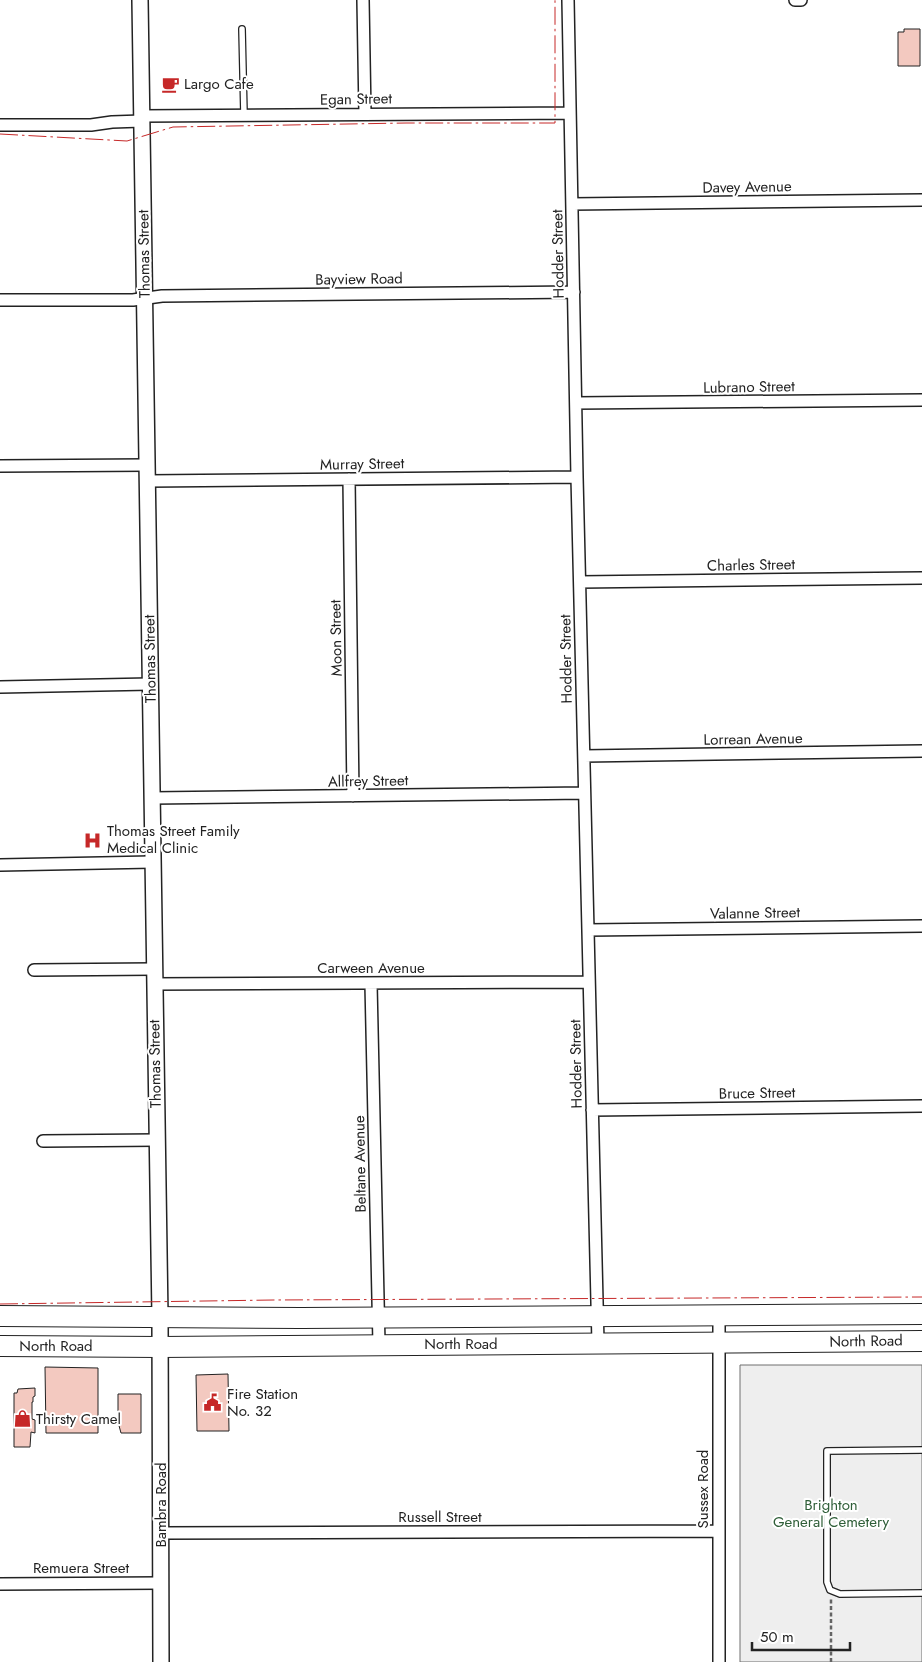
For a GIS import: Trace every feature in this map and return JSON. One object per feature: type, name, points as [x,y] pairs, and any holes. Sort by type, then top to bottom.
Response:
[{"type":"highway","name":"North Road","points":[[0,1316],[278,1318],[922,1314]]},
{"type":"highway","points":[[277,1346],[278,1318]]},
{"type":"highway","name":"North Road","points":[[0,1346],[160,1347],[922,1341]]},
{"type":"street","name":"Thomas Street","points":[[140,0],[160,1318]]},
{"type":"street","points":[[363,0],[366,114]]},
{"type":"street","name":"Hodder Street","points":[[568,0],[584,793],[598,1343]]},
{"type":"street","points":[[795,0],[801,0]]},
{"type":"street","name":"Egan Street","points":[[0,125],[91,125],[112,129],[142,122],[244,115],[570,113]]},
{"type":"street","name":"Davey Avenue","points":[[572,204],[922,200]]},
{"type":"street","name":"Bayview Road","points":[[0,300],[132,300],[162,296],[574,292]]},
{"type":"street","name":"Lubrano Street","points":[[576,403],[922,400]]},
{"type":"street","points":[[0,466],[148,465]]},
{"type":"street","name":"Murray Street","points":[[148,481],[577,476]]},
{"type":"street","name":"Moon Street","points":[[349,479],[353,796]]},
{"type":"street","name":"Charles Street","points":[[580,582],[922,578]]},
{"type":"street","points":[[0,687],[150,684]]},
{"type":"street","name":"Lorrean Avenue","points":[[584,756],[922,751]]},
{"type":"street","name":"Allfrey Street","points":[[152,798],[584,793]]},
{"type":"street","points":[[0,864],[152,862]]},
{"type":"street","name":"Valanne Street","points":[[588,930],[922,926]]},
{"type":"street","name":"Carween Avenue","points":[[34,970],[371,984],[589,982]]},
{"type":"street","name":"Beltane Avenue","points":[[371,984],[379,1344]]},
{"type":"street","name":"Bruce Street","points":[[592,1110],[922,1106]]},
{"type":"street","points":[[43,1141],[157,1140]]},
{"type":"street","name":"Sussex Road","points":[[719,1316],[719,1662]]},
{"type":"street","name":"Bambra Road","points":[[160,1318],[161,1662]]},
{"type":"street","name":"Russell Street","points":[[161,1533],[718,1531]]},
{"type":"street","name":"Remuera Street","points":[[0,1584],[161,1583]]},
{"type":"lane","points":[[242,29],[244,115]]},
{"type":"lane","points":[[922,1450],[827,1451],[827,1582],[829,1588],[833,1592],[840,1594],[922,1593]]},
{"type":"path","points":[[831,1662],[831,1601],[833,1592]]},
{"type":"green space","name":"Brighton General Cemetery","points":[[740,1365],[922,1365],[922,1662],[740,1662]]},
{"type":"building","points":[[904,29],[920,29],[920,66],[898,66],[898,32],[904,32]]},
{"type":"building","points":[[45,1367],[98,1368],[98,1433],[46,1433]]},
{"type":"building","name":"Fire Station No. 32","points":[[228,1374],[229,1431],[197,1431],[196,1375]]},
{"type":"building","points":[[35,1388],[35,1396],[32,1402],[32,1419],[35,1420],[35,1433],[31,1432],[30,1447],[14,1447],[14,1393],[17,1393],[18,1389]]},
{"type":"building","points":[[118,1394],[141,1394],[141,1433],[121,1433],[118,1422]]},
{"type":"power","points":[[0,134],[127,141],[173,127],[406,123],[555,123],[555,0]]},
{"type":"power","points":[[0,1304],[273,1300],[922,1297]]},
{"type":"place","name":"Largo Cafe","points":[[170,84]]},
{"type":"place","name":"Thomas Street Family Medical Clinic","points":[[93,840]]},
{"type":"place","name":"Fire Station No. 32","points":[[213,1403]]},
{"type":"place","name":"Thirsty Camel","points":[[22,1419]]}]
